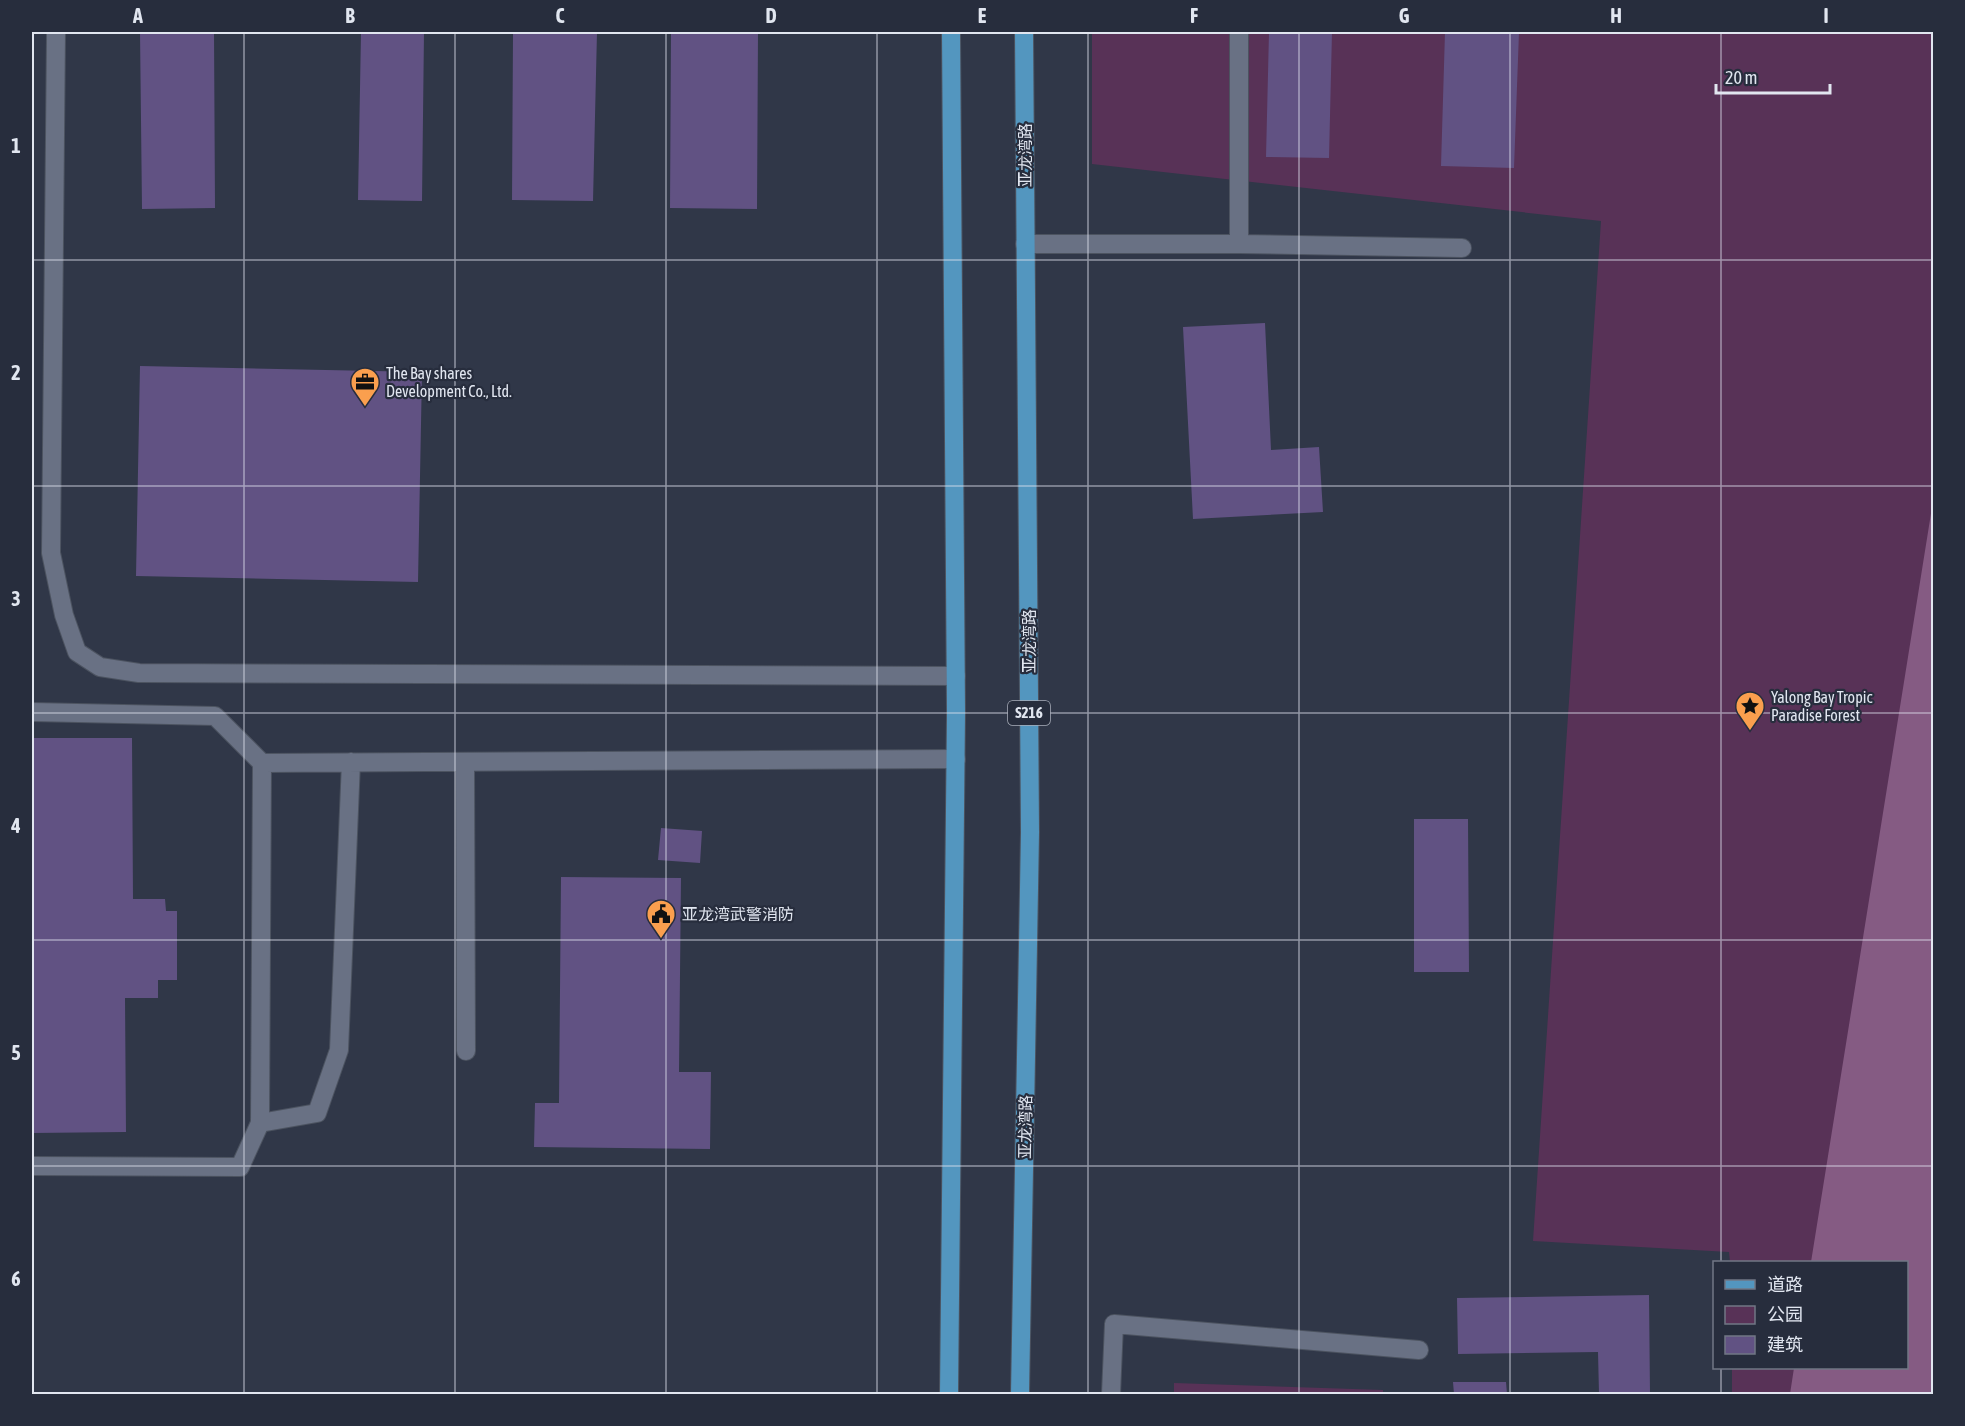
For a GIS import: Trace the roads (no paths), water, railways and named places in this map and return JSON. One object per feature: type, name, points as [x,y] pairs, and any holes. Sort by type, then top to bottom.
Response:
[{"type":"main road","points":[[949,1395],[956,759],[951,32]]},
{"type":"main road","name":"亚龙湾路","points":[[1020,1395],[1030,831],[1024,32]]},
{"type":"street","points":[[56,32],[51,553],[64,615],[77,652],[100,667],[139,673],[956,675]]},
{"type":"street","points":[[1239,32],[1239,244]]},
{"type":"street","points":[[1025,244],[1239,244],[1462,248]]},
{"type":"street","points":[[32,712],[215,716],[262,763],[260,1123],[240,1167],[32,1166]]},
{"type":"street","points":[[262,763],[956,759]]},
{"type":"street","points":[[260,1123],[317,1113],[339,1050],[351,762]]},
{"type":"street","points":[[465,762],[466,1051]]},
{"type":"street","points":[[1112,1395],[1114,1324],[1419,1350]]},
{"type":"place","name":"The Bay shares Development Co., Ltd.","points":[[365,408]]},
{"type":"place","name":"Yalong Bay Tropic Paradise Forest","points":[[1750,732]]},
{"type":"place","name":"亚龙湾武警消防","points":[[661,940]]}]
